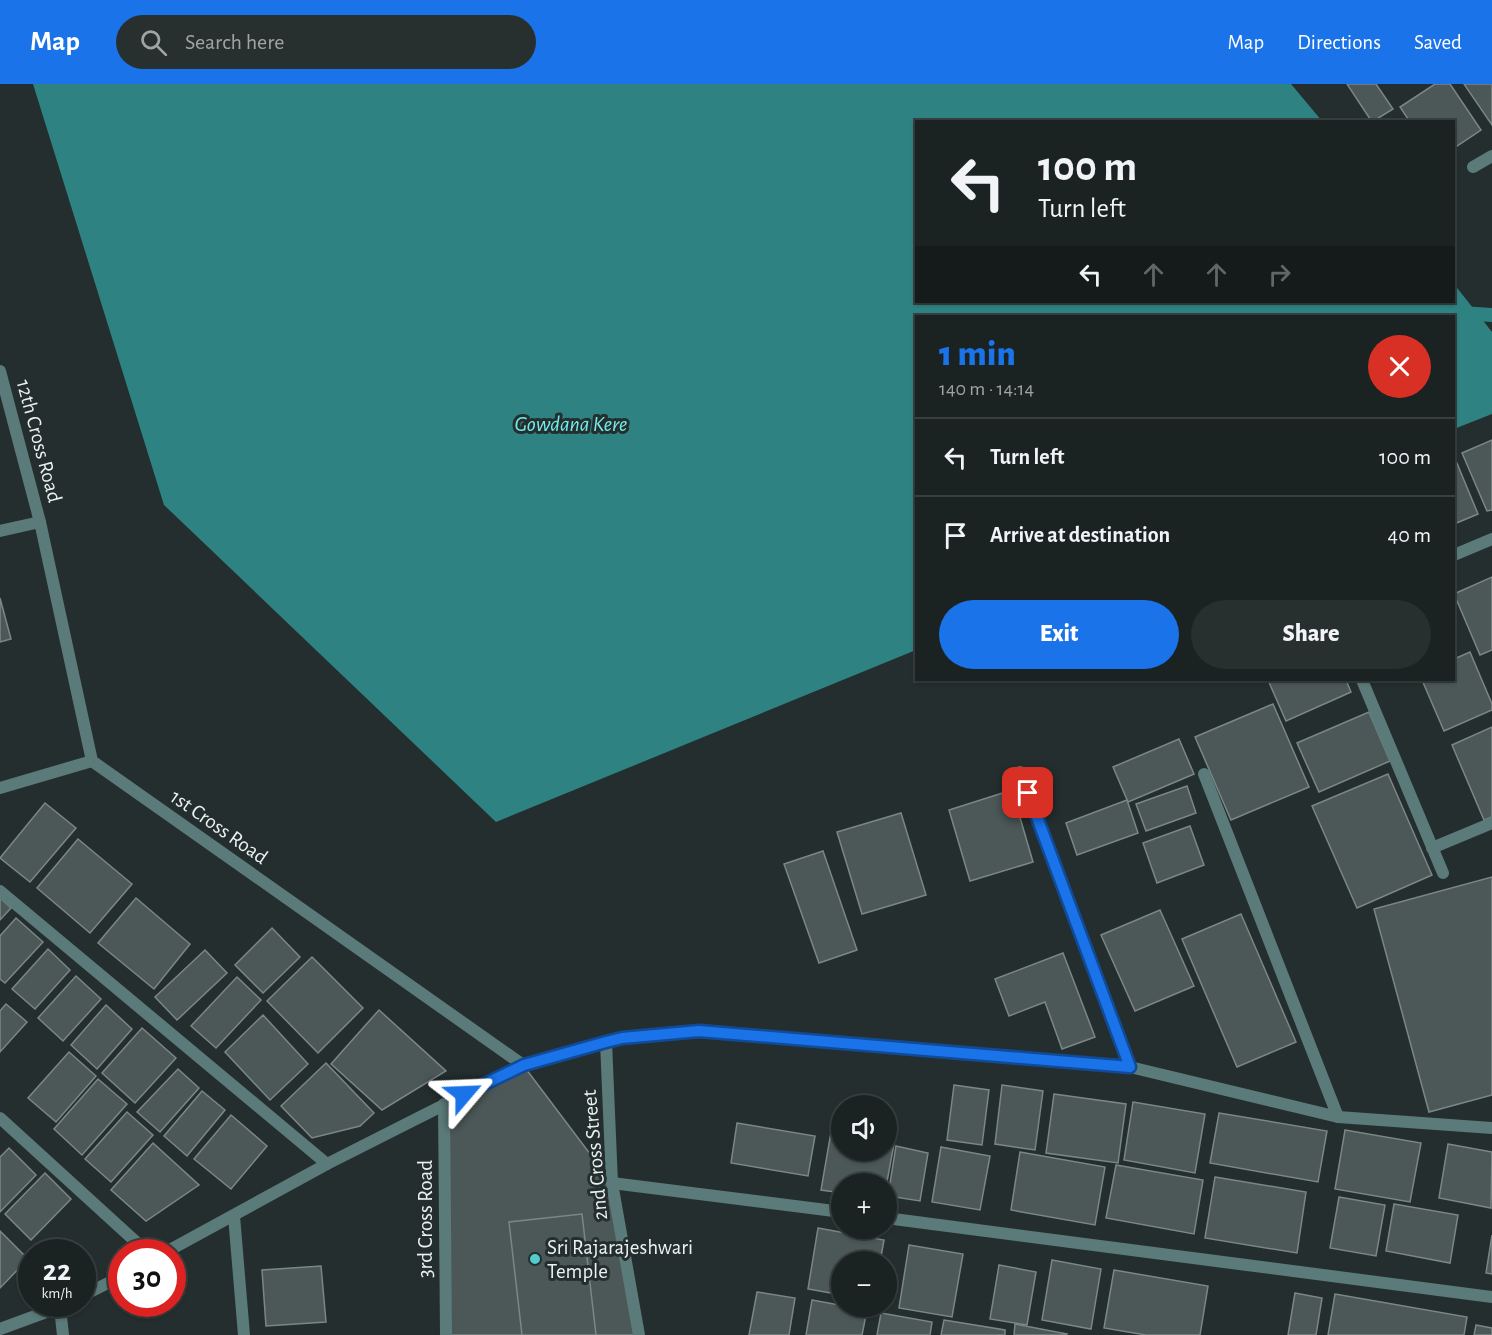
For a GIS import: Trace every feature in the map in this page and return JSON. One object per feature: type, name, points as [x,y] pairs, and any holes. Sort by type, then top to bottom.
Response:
[{"type":"street","points":[[1473,167],[1492,156]]},
{"type":"street","name":"12th Cross Road","points":[[0,371],[40,522]]},
{"type":"street","points":[[0,531],[40,522],[92,761],[0,788]]},
{"type":"street","points":[[1455,555],[1492,539]]},
{"type":"street","points":[[1362,681],[1443,873]]},
{"type":"street","name":"1st Cross Road","points":[[92,761],[524,1065]]},
{"type":"street","points":[[1020,772],[1130,1067]]},
{"type":"street","points":[[1204,774],[1338,1117]]},
{"type":"street","points":[[1432,848],[1492,823]]},
{"type":"street","points":[[0,891],[327,1164]]},
{"type":"street","points":[[186,1241],[327,1164],[524,1065],[622,1038],[699,1031],[1130,1067],[1338,1117],[1492,1128]]},
{"type":"street","name":"2nd Cross Street","points":[[606,1042],[612,1183],[639,1335]]},
{"type":"street","name":"3rd Cross Road","points":[[444,1104],[446,1335]]},
{"type":"street","points":[[0,1118],[133,1239]]},
{"type":"street","points":[[612,1183],[831,1211]]},
{"type":"street","points":[[234,1216],[244,1335]]},
{"type":"street","points":[[897,1219],[1492,1297]]},
{"type":"street","points":[[0,1329],[33,1317]]},
{"type":"street","points":[[63,1335],[64,1317]]},
{"type":"water","name":"Gowdana Kere","points":[[33,84],[1291,84],[1321,120],[915,120],[915,303],[1455,303],[1455,285],[1492,332],[1492,414],[1455,429],[1455,315],[915,315],[915,650],[496,822],[164,505]]},
{"type":"building","points":[[1347,84],[1376,84],[1393,109],[1375,120],[1371,120]]},
{"type":"building","points":[[1435,84],[1450,84],[1481,130],[1455,147],[1455,120],[1409,120],[1400,107]]},
{"type":"building","points":[[1464,84],[1492,84],[1492,125]]},
{"type":"building","points":[[1492,440],[1492,510],[1487,511],[1462,453]]},
{"type":"building","points":[[1455,458],[1478,514],[1455,524]]},
{"type":"building","points":[[1492,577],[1492,650],[1480,655],[1455,594]]},
{"type":"building","points":[[0,598],[11,639],[0,642]]},
{"type":"building","points":[[1470,652],[1492,704],[1492,710],[1444,731],[1422,681],[1455,681],[1455,659]]},
{"type":"building","points":[[1268,681],[1346,681],[1351,692],[1286,721]]},
{"type":"building","points":[[1273,704],[1309,787],[1231,820],[1195,737]]},
{"type":"building","points":[[1369,712],[1390,761],[1319,792],[1297,743]]},
{"type":"building","points":[[1492,727],[1492,817],[1484,820],[1452,745]]},
{"type":"building","points":[[1179,739],[1194,774],[1128,802],[1113,767]]},
{"type":"building","points":[[1388,774],[1432,875],[1357,908],[1312,806]]},
{"type":"building","points":[[1187,786],[1196,813],[1146,831],[1136,804]]},
{"type":"building","points":[[1012,790],[1033,862],[970,881],[949,810]]},
{"type":"building","points":[[1127,800],[1138,833],[1077,855],[1066,823]]},
{"type":"building","points":[[45,803],[76,828],[30,882],[0,858]]},
{"type":"building","points":[[901,813],[926,895],[862,914],[837,832]]},
{"type":"building","points":[[1190,826],[1204,865],[1157,883],[1143,843]]},
{"type":"building","points":[[78,839],[132,884],[90,933],[37,888]]},
{"type":"building","points":[[823,851],[857,950],[819,963],[784,864]]},
{"type":"building","points":[[1492,877],[1492,1095],[1429,1112],[1374,909]]},
{"type":"building","points":[[0,898],[11,908],[0,920]]},
{"type":"building","points":[[136,898],[190,944],[154,989],[98,943]]},
{"type":"building","points":[[1160,910],[1194,986],[1135,1011],[1101,935]]},
{"type":"building","points":[[1241,914],[1296,1042],[1237,1067],[1182,939]]},
{"type":"building","points":[[16,918],[43,942],[5,983],[0,979],[0,936]]},
{"type":"building","points":[[272,928],[300,957],[263,993],[235,965]]},
{"type":"building","points":[[48,949],[70,970],[35,1009],[12,989]]},
{"type":"building","points":[[205,950],[227,973],[177,1020],[155,997]]},
{"type":"building","points":[[1063,953],[1095,1037],[1062,1049],[1045,1002],[1009,1016],[995,979]]},
{"type":"building","points":[[312,957],[363,1008],[318,1053],[267,1001]]},
{"type":"building","points":[[76,976],[101,999],[63,1041],[38,1018]]},
{"type":"building","points":[[237,977],[261,1000],[216,1048],[191,1026]]},
{"type":"building","points":[[6,1004],[27,1022],[0,1052],[0,1011]]},
{"type":"building","points":[[106,1005],[132,1029],[97,1069],[71,1045]]},
{"type":"building","points":[[379,1010],[446,1071],[382,1110],[331,1064]]},
{"type":"building","points":[[263,1015],[308,1064],[270,1100],[225,1052]]},
{"type":"building","points":[[142,1028],[176,1058],[135,1103],[102,1073]]},
{"type":"building","points":[[69,1052],[96,1076],[56,1122],[28,1098]]},
{"type":"building","points":[[326,1063],[374,1113],[360,1126],[312,1138],[281,1106]]},
{"type":"building","name":"Sri Rajarajeshwari Temple","points":[[523,1065],[612,1183],[639,1335],[446,1335],[444,1104]]},
{"type":"building","points":[[178,1069],[199,1088],[160,1132],[137,1112]]},
{"type":"building","points":[[98,1079],[127,1104],[82,1155],[54,1129]]},
{"type":"building","points":[[954,1085],[989,1090],[982,1145],[947,1140]]},
{"type":"building","points":[[1002,1085],[1043,1091],[1035,1150],[995,1144]]},
{"type":"building","points":[[202,1091],[225,1110],[187,1156],[164,1136]]},
{"type":"building","points":[[1054,1094],[1126,1104],[1118,1163],[1046,1153]]},
{"type":"building","points":[[1133,1102],[1205,1114],[1195,1173],[1124,1160]]},
{"type":"building","points":[[127,1112],[153,1135],[111,1182],[85,1159]]},
{"type":"building","points":[[1219,1113],[1327,1131],[1318,1182],[1210,1163]]},
{"type":"building","points":[[231,1115],[267,1146],[231,1189],[194,1159]]},
{"type":"building","points":[[737,1123],[815,1136],[808,1176],[731,1163]]},
{"type":"building","points":[[1345,1130],[1421,1143],[1410,1202],[1335,1189]]},
{"type":"building","points":[[831,1132],[831,1161],[891,1161],[889,1173],[831,1173],[831,1191],[821,1190]]},
{"type":"building","points":[[153,1143],[199,1185],[146,1221],[111,1190]]},
{"type":"building","points":[[1448,1144],[1492,1152],[1491,1208],[1439,1198]]},
{"type":"building","points":[[897,1146],[928,1153],[920,1201],[897,1197],[897,1173],[892,1173],[894,1161],[897,1161]]},
{"type":"building","points":[[941,1147],[990,1156],[980,1210],[932,1202]]},
{"type":"building","points":[[9,1148],[36,1175],[0,1212],[0,1157]]},
{"type":"building","points":[[1020,1152],[1105,1167],[1095,1225],[1011,1210]]},
{"type":"building","points":[[1116,1165],[1203,1180],[1194,1234],[1106,1218]]},
{"type":"building","points":[[45,1173],[71,1199],[32,1239],[5,1214]]},
{"type":"building","points":[[1215,1177],[1306,1192],[1297,1253],[1205,1238]]},
{"type":"building","points":[[1339,1197],[1385,1205],[1376,1256],[1330,1248]]},
{"type":"building","points":[[1394,1204],[1458,1215],[1450,1263],[1386,1251]]},
{"type":"building","points":[[582,1214],[596,1335],[522,1335],[509,1222]]},
{"type":"building","points":[[818,1228],[831,1230],[831,1239],[884,1240],[882,1251],[831,1251],[831,1293],[808,1289]]},
{"type":"building","points":[[0,1231],[18,1249],[18,1269],[0,1288]]},
{"type":"building","points":[[1492,1235],[1492,1274],[1486,1273]]},
{"type":"building","points":[[909,1245],[963,1254],[952,1317],[899,1308]]},
{"type":"building","points":[[1052,1260],[1101,1269],[1091,1329],[1042,1320]]},
{"type":"building","points":[[999,1265],[1036,1272],[1027,1325],[990,1319]]},
{"type":"building","points":[[321,1266],[326,1322],[266,1326],[262,1270]]},
{"type":"building","points":[[1114,1270],[1208,1286],[1200,1335],[1146,1335],[1104,1328]]},
{"type":"building","points":[[757,1292],[795,1298],[789,1335],[749,1335]]},
{"type":"building","points":[[1295,1293],[1322,1298],[1316,1335],[1288,1335]]},
{"type":"building","points":[[1335,1294],[1467,1317],[1464,1335],[1328,1335]]},
{"type":"building","points":[[812,1300],[831,1303],[831,1317],[866,1317],[862,1335],[806,1335]]},
{"type":"building","points":[[897,1316],[932,1322],[930,1335],[877,1335],[880,1317]]},
{"type":"building","points":[[944,1320],[1005,1330],[1005,1335],[941,1335]]},
{"type":"building","points":[[1015,1324],[1067,1334],[1014,1335]]},
{"type":"building","points":[[1476,1325],[1492,1328],[1492,1335],[1474,1335]]},
{"type":"waterway","points":[[1461,313],[1492,315]]},
{"type":"place","name":"Sri Rajarajeshwari Temple","points":[[535,1259]]},
{"type":"route","points":[[464,1094],[524,1065],[606,1042],[622,1038],[699,1031],[1130,1067],[1028,793]]}]
